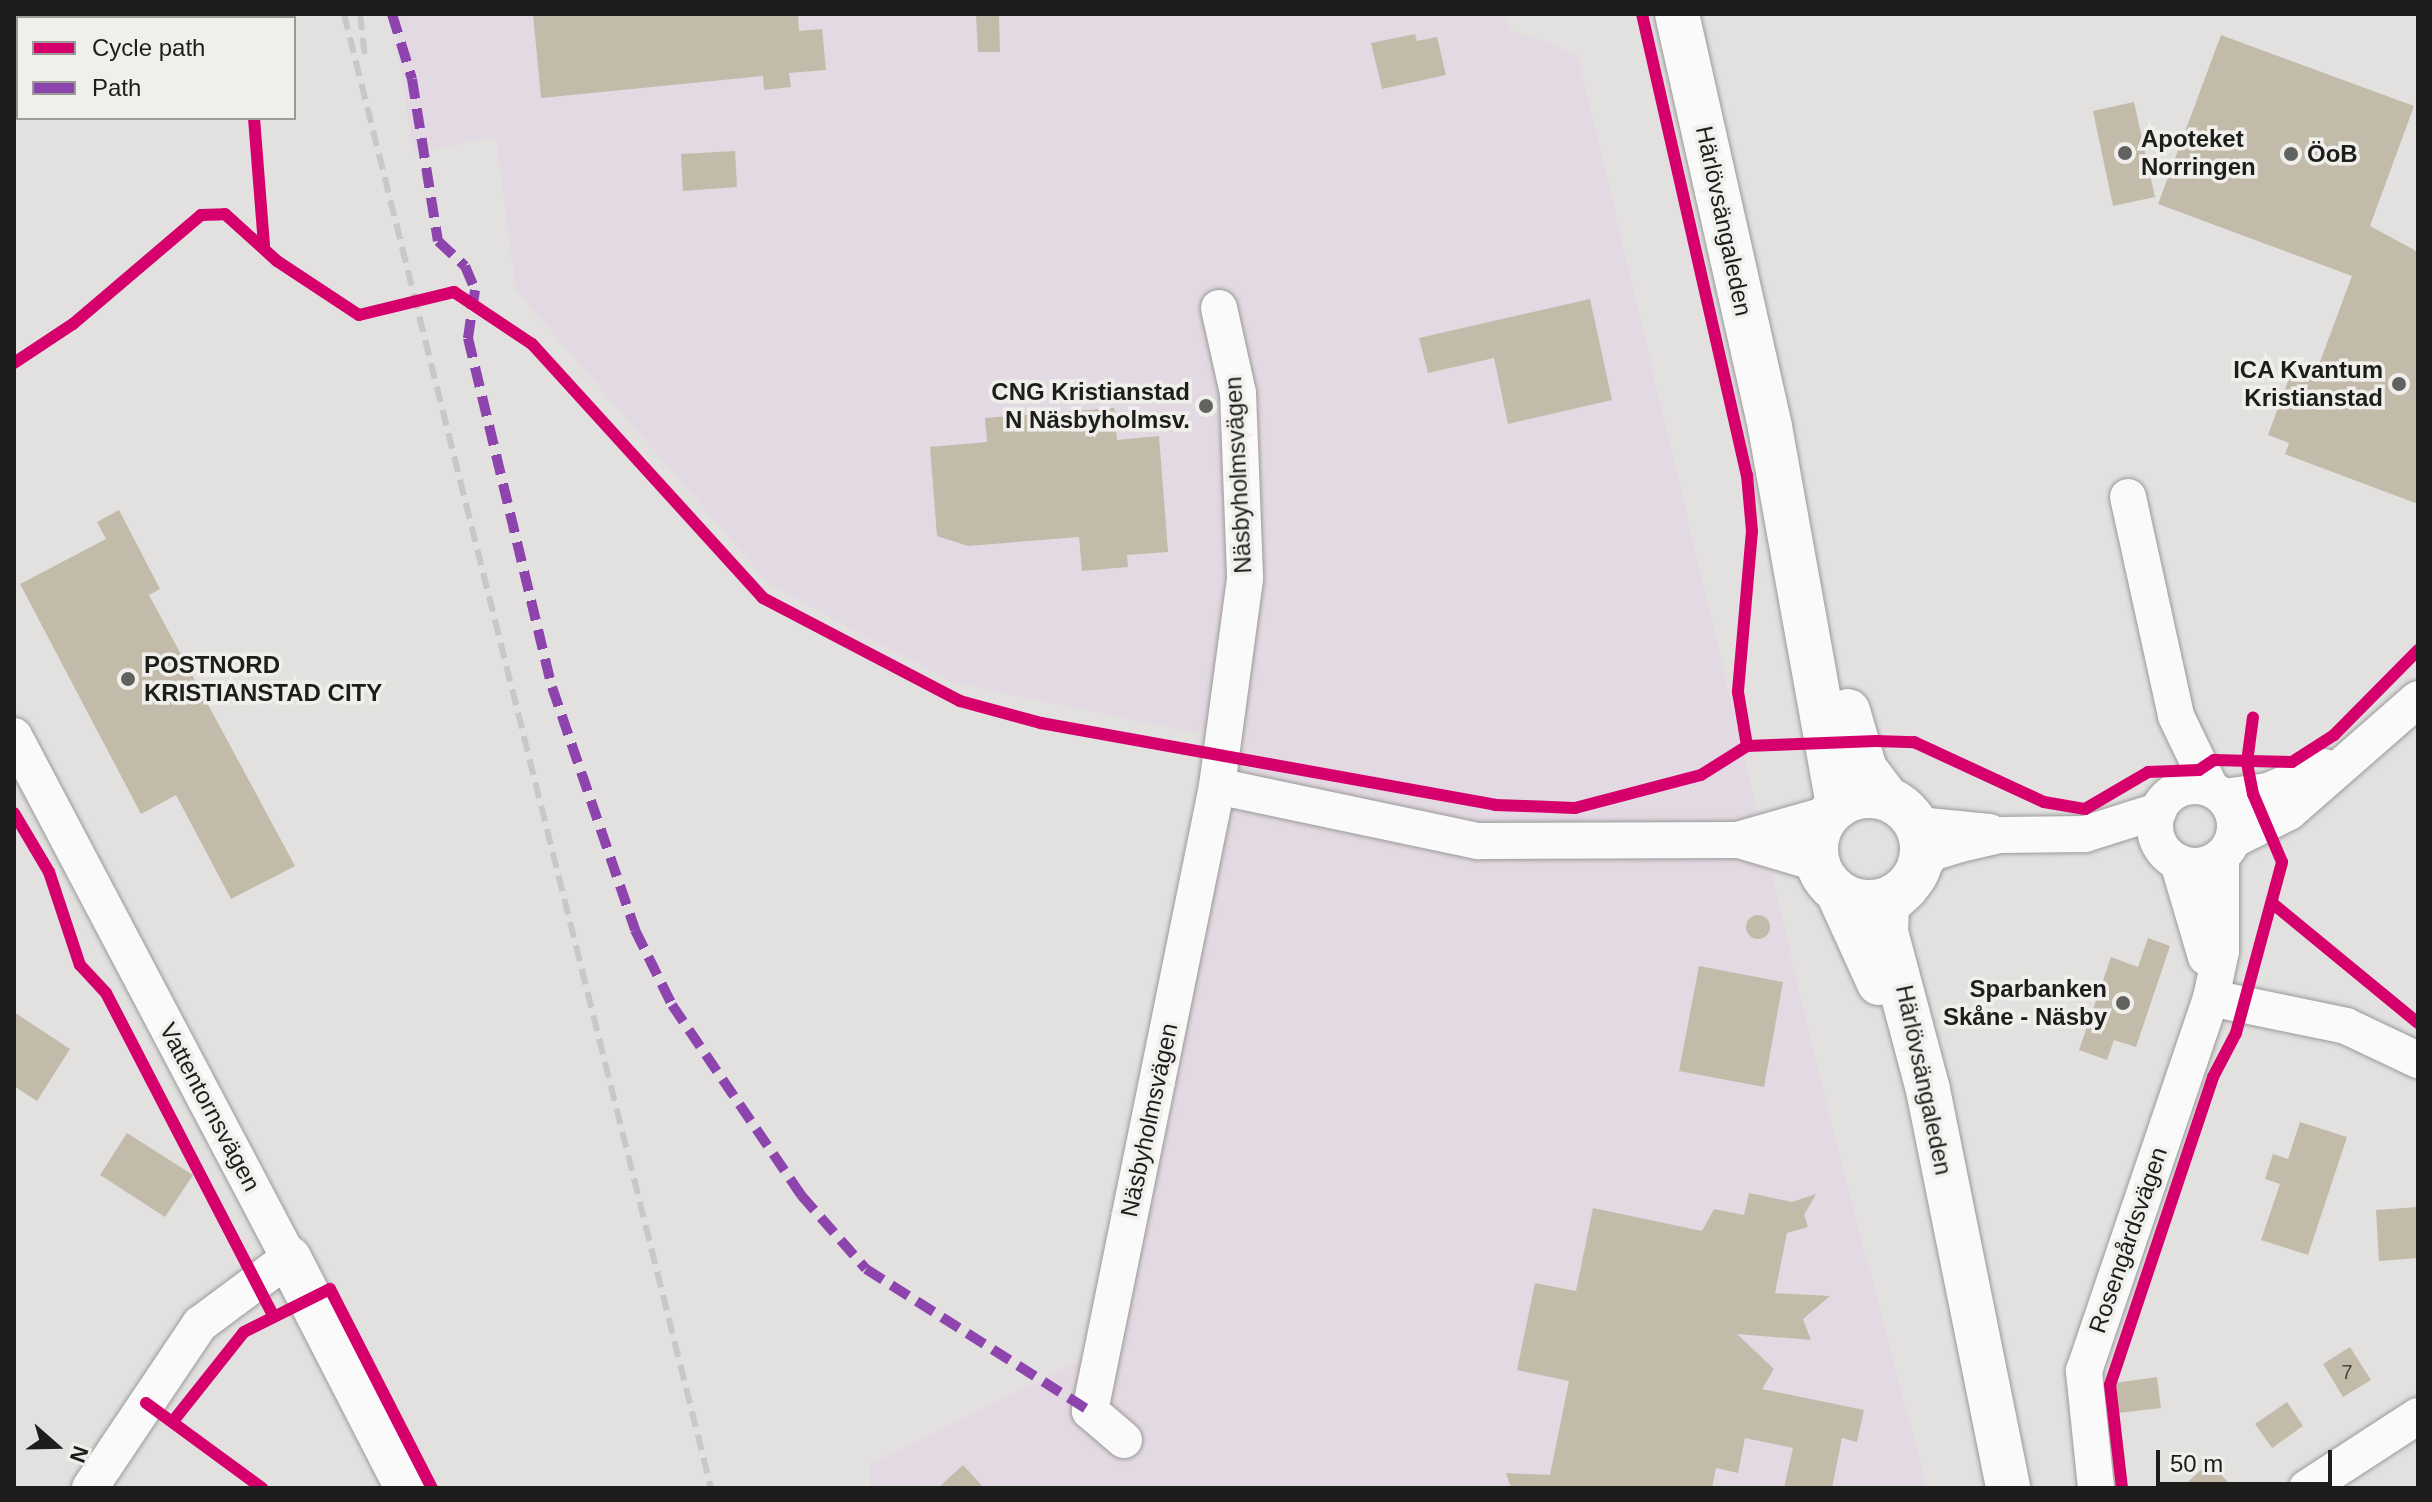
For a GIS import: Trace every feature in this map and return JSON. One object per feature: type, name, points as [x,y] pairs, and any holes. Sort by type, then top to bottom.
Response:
[{"type":"main road","name":"Härlövsängaleden","points":[[1677,14],[1770,427],[1833,810]]},
{"type":"main road","name":"Härlövsängaleden","points":[[1770,427],[1795,493],[1865,769],[1902,811]]},
{"type":"main road","points":[[1861,796],[1902,811],[1922,861],[1911,883],[1873,903],[1828,878],[1833,810],[1861,796]]},
{"type":"main road","name":"Härlövsängaleden","points":[[1828,878],[1877,973],[1915,1131],[1965,1281]]},
{"type":"main road","name":"Härlövsängaleden","points":[[1911,883],[1887,905],[1886,932],[1909,1006],[2008,1488]]},
{"type":"main road","name":"Vattentornsvägen","points":[[289,1258],[405,1485]]},
{"type":"street","name":"Näsbyholmsvägen","points":[[1124,1440],[1090,1411],[1217,786],[1245,579],[1238,393],[1219,308]]},
{"type":"street","points":[[2128,497],[2176,716],[2217,793],[2234,817],[2227,848]]},
{"type":"street","points":[[1911,883],[1931,853],[2000,835],[2085,834],[2200,865],[2289,812],[2348,757],[2418,699]]},
{"type":"street","points":[[2173,858],[2158,841],[2176,716]]},
{"type":"street","name":"Vattentornsvägen","points":[[14,736],[289,1258]]},
{"type":"street","points":[[2085,834],[2162,805],[2187,787],[2217,793],[2268,791],[2348,757]]},
{"type":"street","points":[[1217,786],[1478,841],[1737,840],[1833,810]]},
{"type":"street","points":[[1902,811],[2000,835]]},
{"type":"street","points":[[1737,840],[1828,878]]},
{"type":"street","name":"Rosengårdsvägen","points":[[2096,1488],[2084,1371],[2211,998],[2221,951],[2227,848]]},
{"type":"street","name":"Rosengårdsvägen","points":[[2173,858],[2198,916],[2211,998]]},
{"type":"street","points":[[2211,998],[2346,1026],[2418,1060]]},
{"type":"street","points":[[90,1488],[200,1324],[289,1258]]},
{"type":"street","points":[[2307,1488],[2418,1416]]},
{"type":"shaded area","points":[[393,14],[1503,14],[1511,30],[1578,55],[1827,1108],[1927,1488],[870,1488],[871,1464],[1120,1341],[1236,741],[954,683],[770,585],[516,290],[496,137],[413,153]]},
{"type":"building","points":[[533,14],[798,14],[799,31],[822,29],[826,70],[789,73],[791,87],[764,90],[763,76],[541,98]]},
{"type":"building","points":[[976,14],[999,14],[1000,52],[978,52]]},
{"type":"building","points":[[1415,34],[1417,41],[1437,37],[1446,75],[1382,89],[1371,43]]},
{"type":"building","points":[[2221,35],[2414,106],[2370,226],[2418,252],[2418,504],[2285,454],[2289,443],[2268,435],[2296,359],[2318,367],[2352,276],[2158,204]]},
{"type":"building","points":[[2134,102],[2155,197],[2113,206],[2093,111]]},
{"type":"building","points":[[735,151],[737,187],[683,191],[681,154]]},
{"type":"building","points":[[1590,299],[1612,400],[1508,424],[1494,358],[1428,373],[1419,338]]},
{"type":"building","points":[[1114,408],[1117,440],[1159,436],[1168,552],[1127,555],[1128,567],[1082,571],[1079,537],[968,546],[937,536],[930,447],[987,442],[985,418]]},
{"type":"building","points":[[119,510],[160,589],[149,595],[295,866],[231,899],[176,795],[141,814],[20,584],[106,539],[97,522]]},
{"type":"building","points":[[1758,915],[1766,919],[1770,927],[1766,935],[1758,939],[1750,935],[1746,927],[1750,919]]},
{"type":"building","name":"Sparbanken Skåne - Näsby","points":[[2148,938],[2170,946],[2136,1047],[2114,1040],[2107,1060],[2079,1050],[2111,957],[2138,967]]},
{"type":"building","points":[[1699,966],[1783,982],[1764,1087],[1679,1071]]},
{"type":"building","points":[[14,1012],[70,1049],[37,1101],[14,1086]]},
{"type":"building","points":[[2300,1122],[2347,1137],[2308,1255],[2261,1240],[2280,1184],[2265,1179],[2273,1154],[2288,1159]]},
{"type":"building","points":[[127,1133],[193,1175],[165,1217],[100,1175]]},
{"type":"building","points":[[1749,1193],[1792,1202],[1816,1194],[1804,1215],[1808,1227],[1787,1233],[1775,1293],[1830,1296],[1803,1319],[1811,1340],[1737,1334],[1774,1369],[1762,1389],[1864,1410],[1857,1442],[1842,1438],[1832,1488],[1784,1488],[1793,1448],[1745,1438],[1738,1473],[1716,1468],[1712,1488],[1511,1488],[1506,1473],[1550,1475],[1569,1381],[1517,1370],[1535,1283],[1576,1291],[1593,1208],[1702,1231],[1714,1209],[1744,1215]]},
{"type":"building","points":[[2418,1207],[2418,1258],[2379,1261],[2376,1210]]},
{"type":"building","points":[[2350,1347],[2371,1380],[2343,1397],[2323,1364]]},
{"type":"building","points":[[2157,1377],[2161,1408],[2119,1413],[2115,1383]]},
{"type":"building","points":[[2287,1402],[2303,1426],[2272,1448],[2255,1424]]},
{"type":"building","points":[[2210,1462],[2233,1488],[2181,1488]]},
{"type":"building","points":[[963,1465],[984,1488],[938,1488]]},
{"type":"railway","points":[[344,14],[711,1488]]},
{"type":"railway","points":[[360,14],[365,58]]},
{"type":"marked path","points":[[392,14],[412,79],[438,241],[465,266],[475,290],[468,338],[552,687],[635,930],[672,1005],[801,1195],[866,1269],[1090,1411]]},
{"type":"cycle path","points":[[1642,14],[1747,475],[1752,531],[1738,692],[1747,746]]},
{"type":"cycle path","points":[[254,120],[264,246]]},
{"type":"cycle path","points":[[14,363],[73,324],[201,215],[225,214],[277,261],[359,315],[454,292],[532,344],[763,598],[960,701],[1041,723],[1495,805],[1575,808],[1701,775],[1747,746],[1876,741],[1914,742],[2044,802],[2085,809],[2148,772],[2199,770],[2214,760],[2292,762],[2334,735],[2418,650]]},
{"type":"cycle path","points":[[2122,1488],[2110,1385],[2213,1077],[2236,1033],[2282,862],[2253,794],[2247,762],[2253,717]]},
{"type":"cycle path","points":[[14,813],[49,872],[80,965],[106,993],[273,1315]]},
{"type":"cycle path","points":[[2272,903],[2418,1023]]},
{"type":"cycle path","points":[[174,1420],[244,1332],[330,1289],[432,1488]]},
{"type":"cycle path","points":[[146,1403],[262,1488]]},
{"type":"place","name":"Apoteket Norringen","points":[[2125,153]]},
{"type":"place","name":"ÖoB","points":[[2291,154]]},
{"type":"place","name":"ICA Kvantum Kristianstad","points":[[2399,384]]},
{"type":"place","name":"CNG Kristianstad N Näsbyholmsv.","points":[[1206,406]]},
{"type":"place","name":"POSTNORD KRISTIANSTAD CITY","points":[[128,679]]},
{"type":"place","name":"Sparbanken Skåne - Näsby","points":[[2123,1003]]}]
